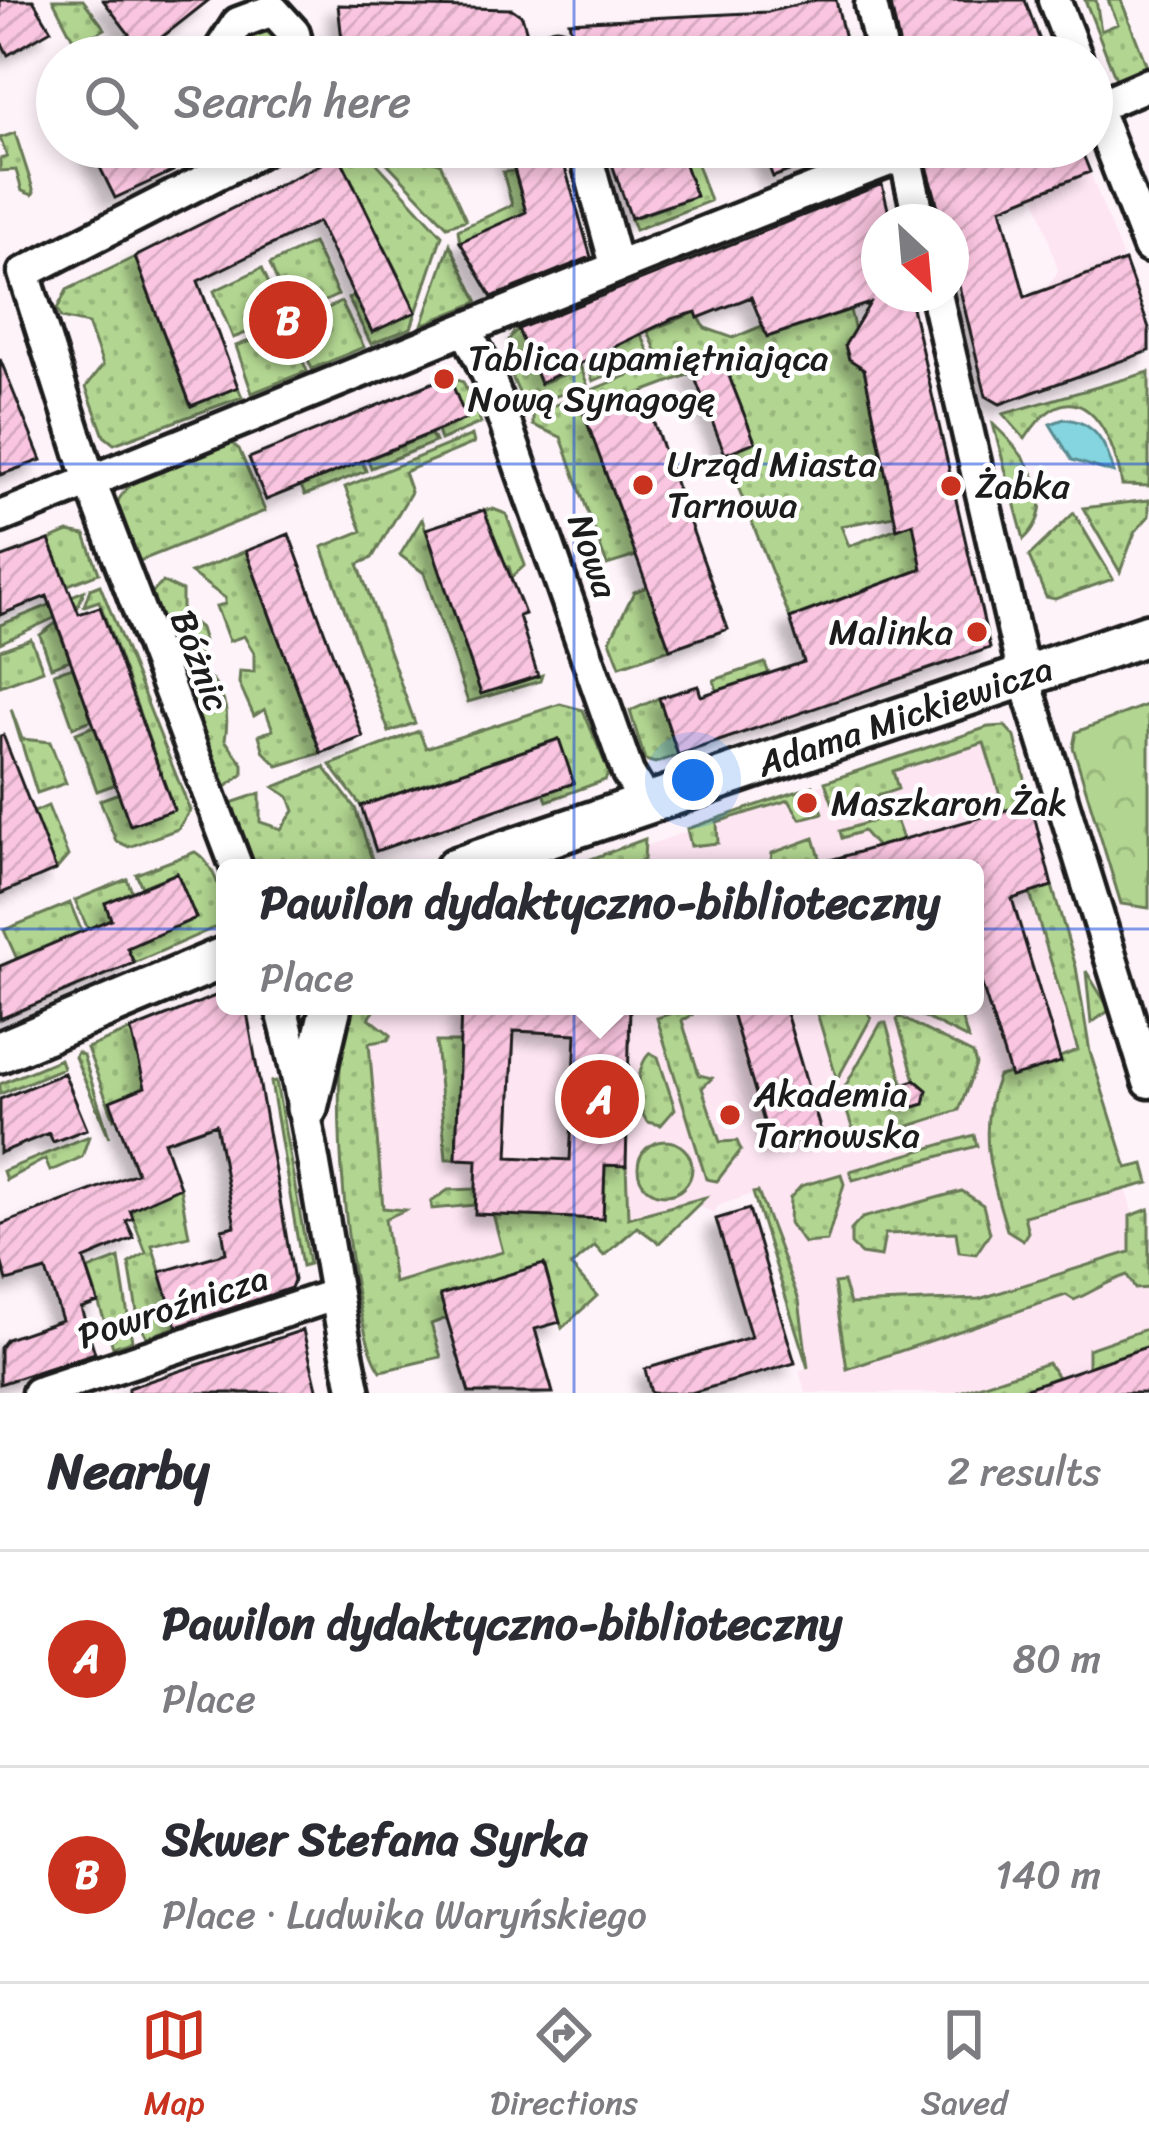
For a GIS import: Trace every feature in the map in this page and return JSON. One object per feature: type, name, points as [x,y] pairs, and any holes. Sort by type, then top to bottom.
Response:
[{"type":"street","points":[[1054,0],[1068,36]]},
{"type":"street","points":[[871,5],[878,36]]},
{"type":"street","points":[[230,36],[238,23],[273,10],[285,17],[295,36]]},
{"type":"street","points":[[1113,96],[1149,84]]},
{"type":"street","points":[[1113,153],[1149,247]]},
{"type":"street","points":[[12,267],[213,168]]},
{"type":"street","points":[[590,168],[616,265]]},
{"type":"street","points":[[0,517],[861,168]]},
{"type":"street","points":[[908,168],[916,204]]},
{"type":"street","name":"Bóżnic","points":[[12,267],[234,859]]},
{"type":"street","points":[[940,312],[1025,680],[1149,1082]]},
{"type":"street","name":"Nowa","points":[[467,331],[489,377],[628,773],[647,805]]},
{"type":"street","name":"Adama Mickiewicza","points":[[483,859],[1025,680],[1149,634]]},
{"type":"street","points":[[0,1052],[216,961]]},
{"type":"street","points":[[283,1015],[307,1108],[334,1295],[356,1393]]},
{"type":"street","points":[[307,1108],[329,1015]]},
{"type":"street","name":"Powroźnicza","points":[[38,1393],[334,1295]]},
{"type":"shaded area","points":[[1090,172],[1149,328],[1149,351],[1000,404],[986,396],[966,318],[1042,295],[1058,271],[1035,194]]},
{"type":"shaded area","name":"Akademia Tarnowska","points":[[988,727],[1149,1268],[1149,1393],[806,1393],[799,1371],[808,1367],[752,1194],[718,1206],[714,1213],[698,1206],[384,1297],[344,1039],[364,1015],[984,1015],[984,859],[608,859]]},
{"type":"green space","points":[[53,0],[83,0],[105,29],[92,36],[71,36]]},
{"type":"green space","points":[[1085,0],[1096,0],[1101,31],[1118,24],[1108,0],[1121,0],[1149,72],[1118,84],[1113,71],[1113,36],[1099,36]]},
{"type":"green space","points":[[15,133],[32,195],[22,191],[16,170],[0,171],[0,159],[7,157],[0,138]]},
{"type":"green space","points":[[345,168],[381,168],[442,235],[411,328],[371,344],[348,298],[354,296],[372,332],[416,311]]},
{"type":"green space","points":[[392,168],[442,168],[466,220],[447,226]]},
{"type":"green space","points":[[686,168],[698,168],[710,201],[635,230],[631,219],[695,196]]},
{"type":"green space","points":[[514,171],[526,212],[460,242],[458,230],[512,205],[503,172]]},
{"type":"green space","points":[[313,243],[338,295],[299,313],[289,311],[270,264]]},
{"type":"green space","points":[[450,244],[478,302],[422,325]]},
{"type":"green space","points":[[135,257],[191,406],[238,387],[242,397],[114,444],[104,436],[86,387],[103,365],[88,324],[61,318],[57,309],[67,290]]},
{"type":"green space","points":[[262,268],[282,313],[273,323],[269,314],[256,319],[259,328],[233,338],[214,291]]},
{"type":"green space","points":[[341,302],[364,347],[312,369],[306,355],[318,350],[314,340],[302,344],[297,331],[302,320]]},
{"type":"green space","points":[[850,310],[857,340],[845,346],[849,359],[862,358],[894,516],[841,526],[849,546],[914,522],[924,568],[790,618],[725,454],[755,442],[721,356],[692,368],[693,373],[584,414],[636,556],[607,565],[561,437],[533,425],[533,414],[661,362],[648,331],[696,312],[705,328],[733,338],[762,326],[768,337]]},
{"type":"green space","points":[[281,329],[291,333],[307,371],[252,393],[236,346]]},
{"type":"green space","points":[[518,329],[540,384],[576,370],[578,360],[587,384],[526,408],[506,357],[510,337]]},
{"type":"green space","points":[[641,334],[651,357],[593,381],[584,358]]},
{"type":"green space","points":[[1149,372],[1149,486],[1122,485],[1100,425],[1075,404],[1043,416],[1025,439],[1003,414]]},
{"type":"green space","points":[[449,377],[463,382],[481,423],[440,440],[437,431],[465,419]]},
{"type":"green space","points":[[993,424],[1027,463],[1040,493],[1035,524],[1024,539]]},
{"type":"green space","points":[[431,434],[435,442],[371,468],[368,459]]},
{"type":"green space","points":[[472,435],[474,443],[404,472],[411,492],[372,558],[358,564],[415,723],[389,732],[322,547],[362,531],[345,487]]},
{"type":"green space","points":[[230,442],[239,449],[265,511],[137,562],[115,509],[122,495],[147,473]]},
{"type":"green space","points":[[362,461],[366,471],[305,495],[301,486]]},
{"type":"green space","points":[[1149,500],[1149,516],[1135,532],[1120,572],[1083,508]]},
{"type":"green space","points":[[484,510],[506,514],[525,565],[512,577],[509,567],[503,569]]},
{"type":"green space","points":[[1074,513],[1113,579],[1055,599],[1046,597],[1029,556]]},
{"type":"green space","points":[[422,519],[481,694],[542,675],[540,681],[468,702],[424,573],[400,555]]},
{"type":"green space","points":[[68,532],[85,535],[99,573],[68,585],[49,540]]},
{"type":"green space","points":[[246,551],[321,753],[278,766],[264,752],[259,735],[273,730],[265,709],[254,716],[239,683],[240,671],[254,672],[254,653],[244,636],[229,641],[216,606],[225,604],[225,598],[191,573]]},
{"type":"green space","points":[[163,582],[182,591],[182,614],[200,628],[204,642],[197,660],[178,669],[149,596]]},
{"type":"green space","points":[[100,585],[190,810],[178,829],[129,847],[116,841],[100,800],[119,793],[131,825],[174,809],[99,601],[84,606],[90,589]]},
{"type":"green space","points":[[647,587],[670,649],[620,666],[610,640],[634,592]]},
{"type":"green space","points":[[84,591],[78,607],[0,643],[0,625]]},
{"type":"green space","points":[[56,623],[70,660],[51,667],[40,635]]},
{"type":"green space","points":[[31,639],[43,670],[0,686],[0,650]]},
{"type":"green space","points":[[765,663],[769,674],[717,691],[714,680]]},
{"type":"green space","points":[[73,667],[92,720],[73,727],[54,673]]},
{"type":"green space","points":[[212,680],[217,687],[226,708],[225,740],[243,764],[243,774],[222,790],[182,683]]},
{"type":"green space","points":[[659,698],[678,755],[655,763],[645,760],[630,711]]},
{"type":"green space","points":[[560,704],[583,710],[609,773],[605,780],[547,801],[544,793],[574,783],[558,739],[361,806],[330,765],[419,731],[426,748]]},
{"type":"green space","points":[[1149,704],[1149,908],[1121,904],[1073,747],[1076,732]]},
{"type":"green space","points":[[11,709],[22,739],[50,742],[66,783],[37,793]]},
{"type":"green space","points":[[94,726],[116,784],[97,791],[76,733]]},
{"type":"green space","points":[[1005,726],[1015,737],[1029,796],[1019,799],[1076,967],[1090,1052],[1127,1168],[1144,1164],[1149,1183],[1024,1216],[1028,1232],[1023,1240],[1007,1230],[991,1171],[987,1134],[992,1096],[998,1076],[1060,1062],[1060,1057],[1078,1050],[984,743],[893,771],[898,789],[835,810],[825,782],[988,727]]},
{"type":"green space","points":[[324,767],[355,808],[372,859],[245,859],[228,804],[260,793],[260,822],[281,829],[294,811],[289,797],[274,787]]},
{"type":"green space","points":[[813,786],[823,813],[800,819],[789,800],[717,822],[718,843],[691,846],[687,829]]},
{"type":"green space","points":[[48,806],[68,856],[56,870],[32,813]]},
{"type":"green space","points":[[885,817],[896,820],[903,839],[877,847],[863,831],[842,838],[840,831]]},
{"type":"green space","points":[[814,838],[820,859],[771,859],[772,853]]},
{"type":"green space","points":[[645,839],[644,859],[591,859]]},
{"type":"green space","points":[[195,852],[216,879],[216,927],[134,963],[127,948],[196,918],[177,873],[142,887],[136,874]]},
{"type":"green space","points":[[127,879],[132,892],[105,903],[111,919],[88,929],[75,900]]},
{"type":"green space","points":[[70,903],[82,932],[17,959],[4,930]]},
{"type":"green space","points":[[1086,971],[1110,1010],[1091,1023]]},
{"type":"green space","points":[[348,1015],[371,1015],[369,1018],[391,1035],[388,1040],[369,1043],[383,1208],[405,1210],[385,1219],[394,1283],[503,1252],[493,1214],[603,1219],[605,1165],[626,1166],[628,1218],[706,1197],[659,1243],[637,1227],[604,1256],[595,1246],[571,1266],[597,1296],[562,1328],[543,1264],[440,1295],[447,1318],[431,1324],[441,1357],[381,1371],[369,1345],[350,1249],[340,1131],[343,1034]]},
{"type":"green space","points":[[692,1015],[682,1021],[699,1075],[712,1078],[702,1088],[720,1142],[737,1141],[741,1150],[717,1181],[706,1179],[657,1018]]},
{"type":"green space","points":[[818,1015],[870,1015],[871,1018],[837,1080]]},
{"type":"green space","points":[[920,1015],[961,1015],[968,1039]]},
{"type":"green space","points":[[900,1017],[973,1054],[976,1065],[959,1110],[872,1138],[852,1127],[841,1094],[881,1023],[886,1023],[903,1084],[900,1098],[910,1108],[924,1104],[927,1090],[915,1080],[897,1020]]},
{"type":"green space","points":[[131,1030],[145,1087],[125,1114],[114,1119],[87,1048]]},
{"type":"green space","points":[[436,1042],[460,1042],[456,1159],[446,1159]]},
{"type":"green space","points":[[77,1052],[83,1055],[109,1137],[75,1057]]},
{"type":"green space","points":[[650,1053],[658,1057],[675,1109],[661,1125],[647,1122],[639,1096],[642,1067]]},
{"type":"green space","points":[[60,1059],[63,1068],[0,1094],[0,1084]]},
{"type":"green space","points":[[276,1081],[309,1264],[302,1266],[271,1082]]},
{"type":"green space","points":[[974,1135],[977,1146],[853,1180],[850,1171]]},
{"type":"green space","points":[[89,1136],[82,1157],[50,1171],[45,1159],[6,1180],[3,1171]]},
{"type":"green space","points":[[665,1141],[684,1149],[692,1168],[684,1187],[665,1195],[646,1187],[638,1168],[646,1149]]},
{"type":"green space","points":[[841,1174],[844,1184],[827,1241],[804,1243],[789,1223],[790,1198],[801,1186]]},
{"type":"green space","points":[[180,1187],[189,1236],[152,1245],[177,1327],[147,1337],[139,1324],[129,1263],[146,1253],[130,1210]]},
{"type":"green space","points":[[476,1189],[476,1205],[432,1209],[431,1202],[448,1190]]},
{"type":"green space","points":[[962,1191],[983,1205],[990,1233],[976,1254],[959,1252],[956,1232],[885,1234],[881,1257],[861,1254],[851,1244],[851,1230],[862,1218]]},
{"type":"green space","points":[[758,1192],[799,1300],[808,1368],[753,1193]]},
{"type":"green space","points":[[1149,1209],[1149,1288],[1135,1289],[1127,1275],[1074,1300],[1066,1295],[847,1369],[834,1283],[843,1282],[850,1304],[979,1299],[1130,1252],[1130,1216]]},
{"type":"green space","points":[[119,1258],[132,1341],[113,1347],[88,1270]]},
{"type":"green space","points":[[1149,1328],[1149,1346],[1088,1367],[1088,1349]]},
{"type":"green space","points":[[1048,1363],[1058,1377],[1013,1393],[957,1393]]},
{"type":"water","points":[[1064,419],[1092,430],[1108,453],[1114,473],[1072,460],[1050,424]]},
{"type":"building","points":[[0,0],[33,0],[51,30],[8,55],[0,40]]},
{"type":"building","points":[[103,0],[209,0],[164,36],[126,36],[129,34]]},
{"type":"building","points":[[836,0],[844,36],[573,36],[569,22],[768,12]]},
{"type":"building","points":[[890,0],[1025,0],[1038,36],[898,36]]},
{"type":"building","points":[[338,5],[512,9],[522,16],[528,36],[342,36]]},
{"type":"building","points":[[100,168],[172,168],[173,171],[115,198]]},
{"type":"building","points":[[313,168],[345,168],[416,312],[372,332],[318,222],[198,281],[238,387],[191,406],[135,257]]},
{"type":"building","points":[[514,168],[565,168],[591,257],[492,297],[460,242],[526,212]]},
{"type":"building","points":[[613,168],[686,168],[696,196],[631,218]]},
{"type":"building","points":[[769,168],[797,168],[773,177]]},
{"type":"building","points":[[928,168],[1088,168],[1090,172],[1001,208],[1025,297],[1125,261],[1149,328],[1149,351],[1000,404],[986,396],[965,312],[969,204],[937,204]]},
{"type":"building","points":[[882,184],[887,204],[861,204],[861,306],[767,337],[751,297],[698,318],[696,312],[672,319],[540,383],[518,329]]},
{"type":"building","points":[[865,312],[913,312],[990,648],[678,755],[659,698],[698,686],[701,696],[804,662],[790,618],[922,569],[913,523],[897,529],[864,369],[849,359],[845,345]]},
{"type":"building","points":[[721,356],[755,442],[725,454],[691,368]]},
{"type":"building","points":[[0,359],[41,460],[0,475]]},
{"type":"building","points":[[449,376],[466,419],[266,500],[249,458]]},
{"type":"building","name":"Urząd Miasta Tarnowa","points":[[643,393],[728,629],[670,649],[584,414]]},
{"type":"building","points":[[484,510],[525,614],[519,616],[538,676],[481,694],[426,529]]},
{"type":"building","points":[[289,534],[363,737],[321,753],[246,551]]},
{"type":"building","points":[[49,540],[79,614],[100,607],[174,810],[130,825],[47,596],[0,615],[0,558]]},
{"type":"building","points":[[0,736],[56,870],[0,894]]},
{"type":"building","points":[[559,739],[574,783],[376,851],[361,806]]},
{"type":"building","name":"Akademia Tarnowska","points":[[1031,803],[1052,886],[1012,899],[1061,1062],[1011,1077],[984,992],[984,859],[834,859]]},
{"type":"building","points":[[177,873],[196,918],[127,948],[134,963],[0,1019],[0,966],[111,919],[105,903]]},
{"type":"building","points":[[216,996],[216,1015],[248,1015],[294,1280],[291,1288],[177,1327],[160,1272],[226,1253],[222,1229],[235,1226],[216,1124],[164,1142],[180,1187],[130,1210],[133,1218],[126,1221],[134,1238],[84,1259],[98,1302],[81,1308],[95,1353],[0,1384],[0,1348],[7,1339],[62,1320],[46,1270],[7,1281],[0,1257],[0,1225],[137,1173],[110,1101],[145,1087],[131,1030]]},
{"type":"building","points":[[461,1015],[630,1015],[626,1166],[605,1165],[603,1219],[475,1214],[477,1160],[456,1159]],"holes":[[[514,1031],[576,1034],[570,1160],[508,1157]]]},
{"type":"building","name":"Akademia Tarnowska","points":[[733,1015],[787,1015],[822,1135],[772,1149]]},
{"type":"building","points":[[64,1073],[87,1129],[53,1142],[49,1133],[0,1153],[0,1099]]},
{"type":"building","points":[[915,1080],[927,1090],[924,1104],[910,1108],[900,1098],[903,1084]]},
{"type":"building","points":[[749,1209],[795,1363],[691,1393],[651,1393],[645,1369],[751,1337],[716,1219]]},
{"type":"building","points":[[544,1264],[560,1322],[535,1329],[553,1393],[469,1393],[440,1295]]},
{"type":"building","points":[[303,1330],[318,1393],[128,1393],[128,1388]]},
{"type":"building","points":[[1149,1346],[1149,1393],[1025,1393],[1024,1389]]},
{"type":"place","name":"Skwer Stefana Syrka","points":[[288,320]]},
{"type":"place","name":"Tablica upamiętniająca Nową Synagogę","points":[[444,379]]},
{"type":"place","name":"Urząd Miasta Tarnowa","points":[[643,485]]},
{"type":"place","name":"Żabka","points":[[951,486]]},
{"type":"place","name":"Malinka","points":[[977,632]]},
{"type":"place","name":"Maszkaron Żak","points":[[807,803]]},
{"type":"place","name":"Pawilon dydaktyczno-biblioteczny","points":[[600,1099]]},
{"type":"place","name":"Akademia Tarnowska","points":[[730,1115]]}]
